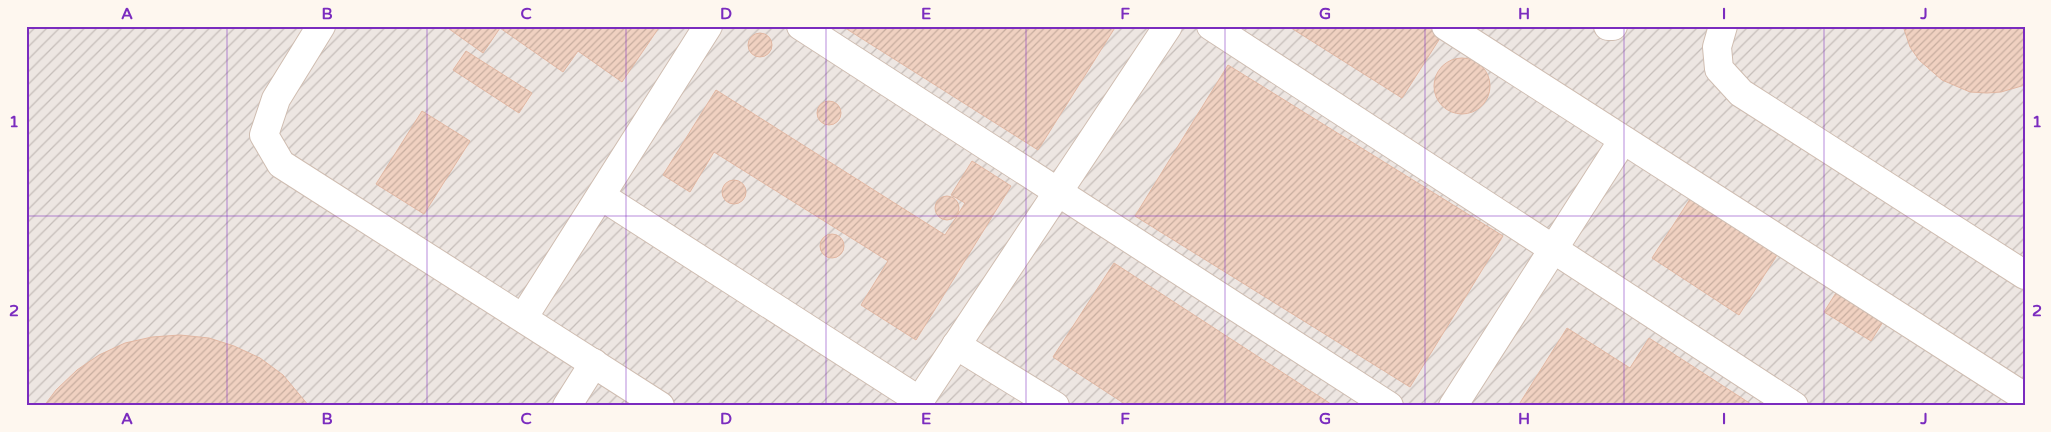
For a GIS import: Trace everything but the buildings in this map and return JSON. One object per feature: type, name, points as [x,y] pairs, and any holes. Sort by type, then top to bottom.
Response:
[{"type":"lane","points":[[321,26],[276,99],[264,135],[281,164],[660,406]]},
{"type":"lane","points":[[523,318],[708,26]]},
{"type":"lane","points":[[801,26],[1389,406]]},
{"type":"lane","points":[[601,196],[918,403],[1168,26]]},
{"type":"lane","points":[[1211,26],[1794,406]]},
{"type":"lane","points":[[1446,26],[2021,398]]},
{"type":"lane","points":[[1608,26],[1613,26]]},
{"type":"lane","points":[[1723,26],[1717,47],[1719,69],[1741,93],[2025,275]]},
{"type":"lane","points":[[1453,406],[1624,140]]},
{"type":"lane","points":[[956,345],[1055,406]]},
{"type":"lane","points":[[567,406],[594,363]]},
{"type":"shaded area","points":[[26,26],[2025,26],[2025,406],[26,406]]}]
